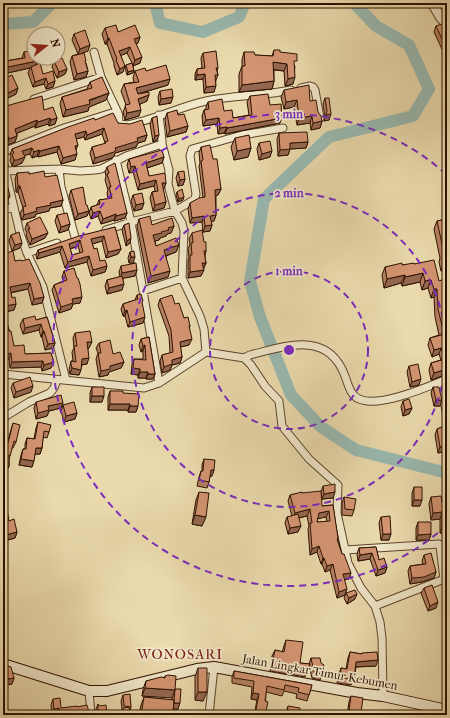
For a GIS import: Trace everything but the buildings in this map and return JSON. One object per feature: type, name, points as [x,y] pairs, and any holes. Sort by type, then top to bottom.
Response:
[{"type":"main road","name":"Jalan Lingkar Timur Kebumen","points":[[3,664],[89,691],[107,691],[198,669],[214,667],[357,693],[383,696],[443,711]]},
{"type":"street","points":[[432,3],[441,18],[447,24]]},
{"type":"street","points":[[94,52],[101,77],[118,113],[118,122],[120,124],[127,125],[206,102],[221,99],[265,95],[310,86],[315,90],[320,118]]},
{"type":"street","points":[[27,101],[101,77]]},
{"type":"street","points":[[3,152],[64,128],[118,113]]},
{"type":"street","points":[[159,115],[162,144],[169,170],[168,184],[175,212],[182,223],[184,230],[182,278],[200,316],[204,329],[206,352]]},
{"type":"street","points":[[99,231],[175,212],[194,200],[196,197],[190,156],[192,150],[242,135],[283,128]]},
{"type":"street","points":[[5,171],[59,169],[80,171],[101,169],[116,160],[162,144]]},
{"type":"street","points":[[116,160],[131,222],[159,383]]},
{"type":"street","points":[[3,162],[20,233],[27,253],[43,287],[66,380]]},
{"type":"street","points":[[59,169],[69,239]]},
{"type":"street","points":[[3,210],[14,207]]},
{"type":"street","points":[[27,253],[83,235]]},
{"type":"street","points":[[143,291],[182,278]]},
{"type":"street","points":[[3,374],[138,388],[150,387],[159,383],[206,352],[247,356],[291,345],[306,344],[316,346],[324,350],[339,362],[349,388],[358,399],[375,402],[392,399],[447,379]]},
{"type":"street","points":[[247,356],[251,365],[279,404],[282,426],[309,459],[338,485],[337,513],[348,563],[354,576],[375,606],[382,638],[383,696]]},
{"type":"street","points":[[3,420],[6,416],[29,402],[50,393],[57,380]]},
{"type":"street","points":[[440,382],[446,411]]},
{"type":"street","points":[[345,550],[439,544],[445,578],[375,606]]},
{"type":"street","points":[[209,715],[214,667]]},
{"type":"street","points":[[89,691],[90,715]]},
{"type":"waterway","points":[[3,24],[33,22],[52,3]]},
{"type":"waterway","points":[[155,3],[160,23],[203,32],[239,17],[245,3]]},
{"type":"waterway","points":[[354,3],[376,26],[409,45],[429,89],[413,116],[329,137],[264,199],[250,281],[260,317],[291,395],[321,427],[356,450],[447,473]]},
{"type":"district","name":"WONOSARI","points":[[180,654]]}]
